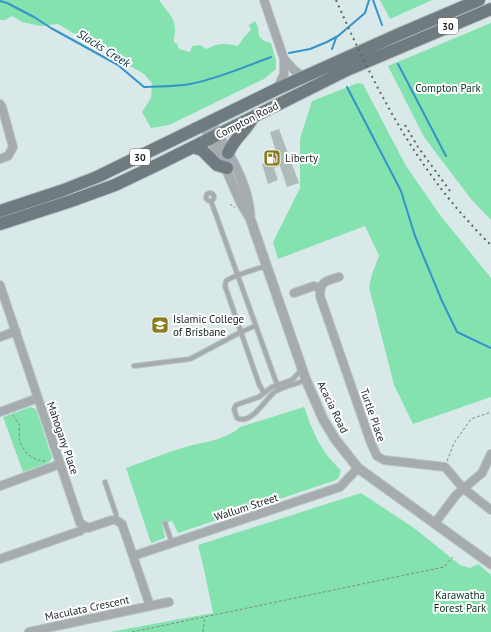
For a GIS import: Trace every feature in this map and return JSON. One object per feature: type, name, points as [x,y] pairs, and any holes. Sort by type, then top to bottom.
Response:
[{"type":"main road","points":[[474,2],[472,10],[482,7],[491,9]]},
{"type":"main road","name":"Compton Road","points":[[0,211],[61,191],[97,177],[277,89],[474,2]]},
{"type":"main road","name":"Compton Road","points":[[0,224],[101,190],[130,178],[357,65],[491,9]]},
{"type":"main road","points":[[228,153],[232,143],[249,125],[253,116]]},
{"type":"main road","points":[[193,147],[200,149],[217,165],[226,168]]},
{"type":"street","points":[[264,0],[284,59],[284,74],[277,89]]},
{"type":"street","points":[[284,59],[295,71],[305,77]]},
{"type":"street","points":[[0,104],[13,148],[8,156],[0,159]]},
{"type":"street","name":"Acacia Road","points":[[207,123],[214,136],[241,203],[250,218],[306,380],[317,407],[330,430],[358,468],[491,564]]},
{"type":"street","name":"Acacia Road","points":[[214,136],[228,153],[237,168],[249,200],[250,218]]},
{"type":"street","points":[[294,293],[314,286],[320,288],[324,282],[339,277]]},
{"type":"street","name":"Mahogany Place","points":[[0,285],[80,523],[85,527]]},
{"type":"street","name":"Turtle Place","points":[[320,288],[320,296],[377,456],[384,460],[445,467]]},
{"type":"street","points":[[0,337],[16,332]]},
{"type":"street","points":[[4,410],[38,398]]},
{"type":"street","points":[[435,523],[456,495],[482,472],[491,454]]},
{"type":"street","points":[[0,486],[60,464]]},
{"type":"street","points":[[445,467],[463,488],[491,510]]},
{"type":"street","name":"Wallum Street","points":[[133,556],[340,487],[358,468]]},
{"type":"street","points":[[0,559],[80,531],[85,527],[93,527],[116,520],[122,524],[150,606]]},
{"type":"street","name":"Maculata Crescent","points":[[29,632],[170,602]]},
{"type":"lane","points":[[211,201],[278,388]]},
{"type":"lane","points":[[264,393],[259,384],[225,286],[228,280],[267,266]]},
{"type":"lane","points":[[134,366],[190,359],[241,332],[256,326]]},
{"type":"lane","points":[[302,369],[292,380],[278,388],[258,412],[247,418],[238,419],[234,409],[235,406],[259,397],[264,393],[278,388],[306,380]]},
{"type":"lane","points":[[105,482],[116,514],[116,520]]},
{"type":"lane","points":[[166,523],[172,543]]},
{"type":"path","points":[[4,410],[17,420],[20,426],[18,433],[24,451],[34,460],[48,461],[51,468]]},
{"type":"path","points":[[445,467],[454,443],[471,419],[491,412]]},
{"type":"path","points":[[132,632],[444,567],[453,557]]},
{"type":"path","points":[[203,632],[205,617]]},
{"type":"green space","points":[[0,0],[159,0],[169,13],[175,25],[174,42],[177,44],[179,49],[190,52],[192,46],[200,45],[206,49],[222,44],[238,46],[251,30],[249,25],[255,21],[258,27],[259,36],[264,41],[271,43],[276,61],[276,69],[264,79],[169,125],[151,128],[142,112],[151,98],[152,83],[144,74],[127,64],[114,52],[100,49],[86,43],[75,34],[58,24],[41,26],[22,22],[12,16],[5,20],[0,20]]},
{"type":"green space","points":[[380,0],[432,0],[390,19]]},
{"type":"green space","name":"Compton Park","points":[[491,23],[491,220],[471,199],[424,137],[388,66]]},
{"type":"green space","points":[[358,83],[363,84],[406,166],[440,215],[491,278],[491,397],[413,424],[394,385],[369,287],[379,256],[365,226],[278,259],[273,242],[300,188],[300,139],[312,101]]},
{"type":"green space","points":[[30,407],[36,409],[52,458],[48,463],[23,472],[3,417]]},
{"type":"green space","points":[[304,407],[314,433],[322,448],[341,470],[339,477],[336,480],[178,533],[172,521],[162,524],[165,538],[151,543],[126,468],[182,448],[220,438],[234,432],[240,427]]},
{"type":"green space","name":"Karawatha Forest Park","points":[[361,493],[414,528],[460,565],[470,568],[478,564],[491,575],[491,632],[110,632],[213,613],[198,545]]},
{"type":"building","points":[[279,129],[299,183],[287,187],[280,166],[274,168],[278,180],[268,184],[262,164],[271,161],[272,164],[279,162],[270,132]]},
{"type":"waterway","name":"Slacks Creek","points":[[289,53],[310,49],[338,36],[365,13],[369,0]]},
{"type":"waterway","points":[[373,0],[382,25]]},
{"type":"waterway","name":"Slacks Creek","points":[[0,1],[34,17],[118,65],[144,87],[179,86],[200,82],[271,57]]},
{"type":"waterway","points":[[332,49],[336,38]]},
{"type":"waterway","points":[[398,64],[446,156]]},
{"type":"waterway","points":[[347,87],[401,191],[415,236],[442,301],[457,332],[491,348]]},
{"type":"railway","points":[[336,0],[375,83],[422,163],[460,212],[491,245]]},
{"type":"railway","points":[[405,125],[418,147],[450,191]]},
{"type":"place","name":"Liberty","points":[[272,158]]},
{"type":"place","name":"Islamic College of Brisbane","points":[[160,325]]}]
